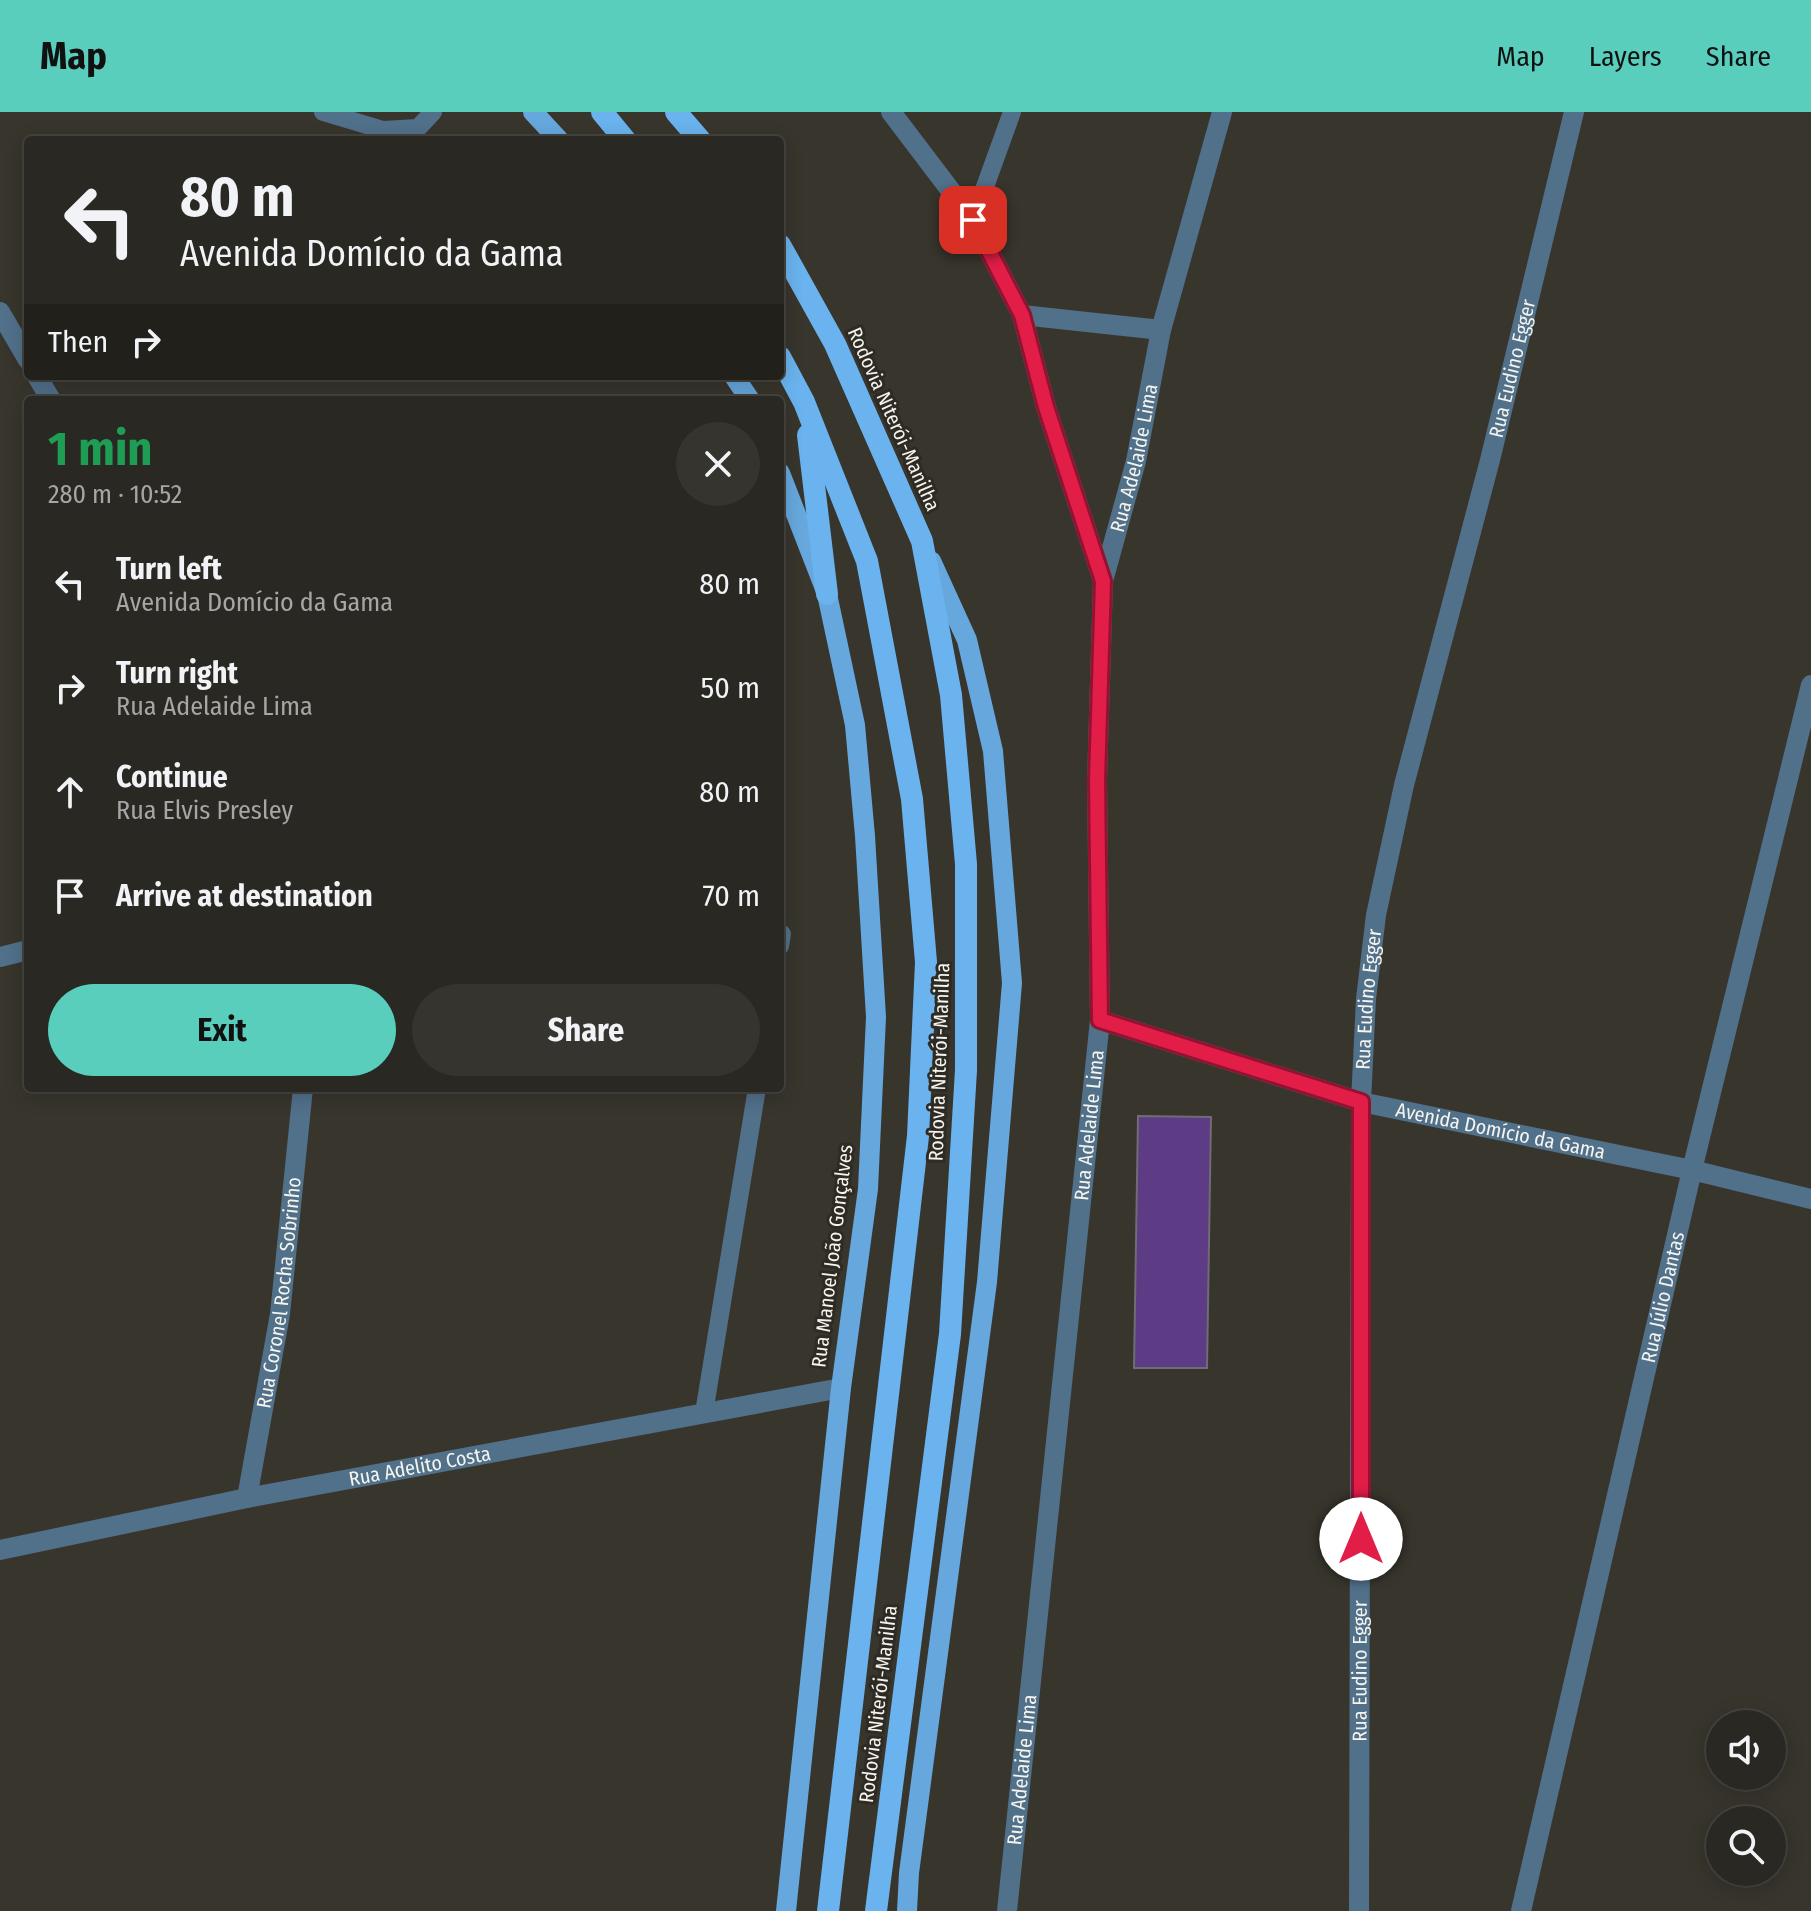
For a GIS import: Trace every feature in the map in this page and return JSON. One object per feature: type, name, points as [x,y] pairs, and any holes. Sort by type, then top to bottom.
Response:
[{"type":"highway","points":[[602,112],[622,136]]},
{"type":"highway","points":[[676,112],[697,136]]},
{"type":"highway","name":"Rodovia Niterói-Manilha","points":[[784,252],[835,344],[922,541],[951,695],[966,864],[966,1070],[950,1334],[876,1911]]},
{"type":"highway","name":"Rodovia Niterói-Manilha","points":[[784,364],[804,402],[867,561],[912,799],[926,962],[918,1136],[828,1911]]},
{"type":"highway","points":[[804,402],[827,594]]},
{"type":"main road","points":[[533,112],[555,136]]},
{"type":"main road","name":"Rua Manoel João Gonçalves","points":[[784,483],[827,594],[855,725],[876,1017],[868,1189],[841,1388],[786,1911]]},
{"type":"main road","points":[[907,1911],[909,1873],[987,1282],[1012,983],[993,751],[967,640],[922,541]]},
{"type":"street","points":[[891,112],[973,220],[1022,315],[1046,407],[1103,581]]},
{"type":"street","name":"Rua Adelaide Lima","points":[[1007,1911],[1100,1020],[1097,781],[1103,581],[1136,461],[1161,330],[1222,112]]},
{"type":"street","name":"Rua Eudino Egger","points":[[1359,1911],[1361,1102],[1366,999],[1376,915],[1404,785],[1490,460],[1574,112]]},
{"type":"street","points":[[0,312],[24,353]]},
{"type":"street","points":[[1022,315],[1161,330]]},
{"type":"street","name":"Rua Júlio Dantas","points":[[1521,1911],[1692,1170],[1811,685]]},
{"type":"street","points":[[0,957],[24,951]]},
{"type":"street","name":"Avenida Domício da Gama","points":[[1100,1020],[1361,1102],[1692,1170],[1811,1199]]},
{"type":"street","name":"Rua Coronel Rocha Sobrinho","points":[[247,1498],[280,1314],[303,1092]]},
{"type":"street","name":"Rua Adelito Costa","points":[[0,1550],[247,1498],[841,1388]]},
{"type":"lane","points":[[323,112],[383,130],[418,128],[433,112]]},
{"type":"lane","points":[[973,220],[1012,112]]},
{"type":"lane","points":[[704,1413],[756,1092]]},
{"type":"building","points":[[1138,1116],[1211,1117],[1207,1368],[1134,1368]]},
{"type":"route","points":[[973,220],[1022,315],[1046,407],[1103,581],[1097,781],[1100,1020],[1361,1102],[1361,1539]]}]
